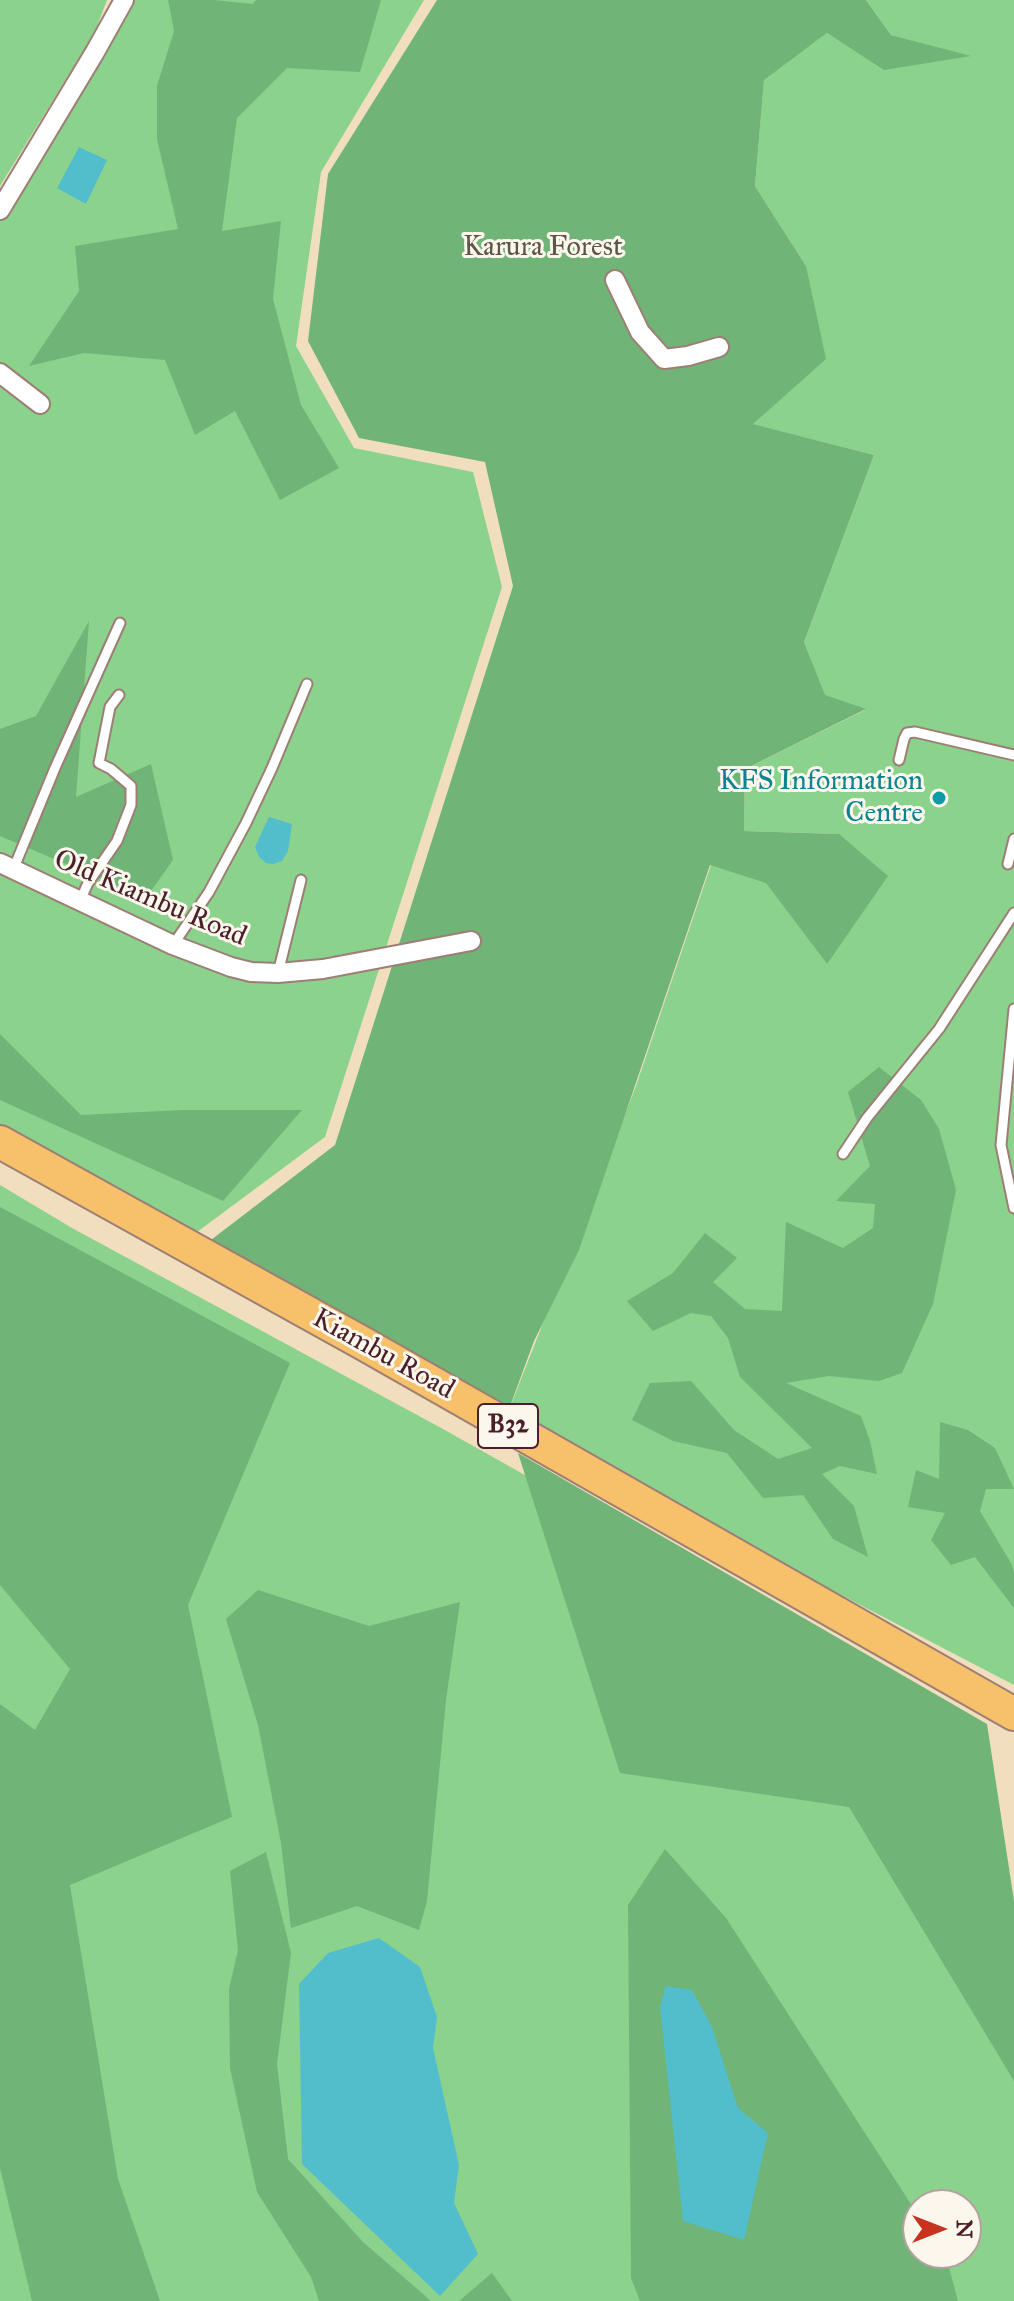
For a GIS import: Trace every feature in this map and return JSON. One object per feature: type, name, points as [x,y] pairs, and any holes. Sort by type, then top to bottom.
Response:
[{"type":"highway","name":"Kiambu Road","points":[[0,1142],[353,1337],[1014,1714]]},
{"type":"street","points":[[0,210],[124,0]]},
{"type":"street","points":[[615,280],[640,332],[664,359],[719,347]]},
{"type":"street","points":[[0,373],[40,404]]},
{"type":"street","name":"Old Kiambu Road","points":[[7,867],[173,945],[251,972],[323,969],[471,941]]},
{"type":"lane","points":[[7,867],[120,623]]},
{"type":"lane","points":[[173,945],[209,892],[246,823],[307,684]]},
{"type":"lane","points":[[80,901],[88,883],[117,841],[131,805],[131,786],[99,763],[110,707],[119,695]]},
{"type":"lane","points":[[899,760],[907,733],[915,732],[1014,755]]},
{"type":"lane","points":[[1008,864],[1014,839]]},
{"type":"lane","points":[[278,973],[301,880]]},
{"type":"lane","points":[[843,1154],[867,1118],[939,1029],[1014,913]]},
{"type":"lane","points":[[1014,1009],[1001,1145],[1014,1208]]},
{"type":"green space","points":[[0,0],[107,0],[95,32],[0,186]]},
{"type":"green space","points":[[116,0],[424,0],[321,172],[296,346],[354,448],[473,472],[502,587],[325,1137],[193,1235],[0,1127],[0,195]]},
{"type":"green space","points":[[168,0],[253,4],[256,0],[381,0],[360,72],[287,68],[237,118],[222,231],[281,221],[273,299],[301,405],[339,468],[280,500],[235,411],[195,435],[165,360],[84,353],[29,366],[79,291],[75,246],[178,229],[157,139],[157,86],[174,31]]},
{"type":"green space","name":"Karura Forest","points":[[437,0],[866,0],[891,35],[971,56],[884,70],[827,33],[764,80],[755,186],[806,266],[826,359],[753,424],[874,455],[804,642],[825,695],[866,709],[745,769],[744,831],[839,834],[888,876],[827,964],[766,883],[710,865],[579,1250],[534,1341],[505,1420],[190,1256],[335,1145],[513,586],[485,462],[359,438],[308,341],[328,174]]},
{"type":"green space","points":[[866,0],[1014,0],[1014,1685],[505,1420],[636,1086],[711,865],[766,882],[827,964],[839,834],[744,831],[745,769],[865,710],[825,696],[804,642],[874,455],[752,424],[806,266],[755,186],[764,79],[827,33],[884,69],[968,56],[891,35]]},
{"type":"green space","points":[[89,621],[76,797],[151,764],[173,860],[146,898],[0,836],[0,729],[36,716]]},
{"type":"green space","points":[[0,1034],[81,1115],[182,1110],[302,1110],[223,1201],[0,1100]]},
{"type":"green space","points":[[879,1067],[921,1100],[939,1129],[956,1190],[933,1304],[902,1373],[879,1381],[829,1376],[786,1383],[861,1416],[877,1474],[840,1466],[822,1474],[854,1506],[868,1557],[833,1539],[803,1495],[763,1498],[727,1453],[673,1441],[632,1420],[650,1383],[691,1381],[734,1430],[778,1459],[812,1448],[740,1377],[728,1338],[711,1316],[691,1313],[653,1331],[627,1301],[673,1273],[705,1233],[737,1258],[713,1282],[745,1309],[782,1311],[786,1222],[843,1248],[873,1228],[875,1204],[836,1201],[870,1166],[848,1092]]},
{"type":"green space","points":[[0,1185],[72,1228],[443,1429],[970,1725],[1014,1904],[1014,2301],[0,2301]]},
{"type":"green space","points":[[0,1207],[290,1363],[188,1605],[232,1817],[70,1885],[118,2179],[160,2301],[32,2301],[0,2168],[0,1704],[35,1730],[70,1669],[0,1585]]},
{"type":"green space","points":[[940,1422],[968,1430],[995,1448],[1014,1489],[986,1489],[980,1511],[1012,1565],[1014,1608],[975,1557],[951,1565],[931,1540],[945,1513],[908,1507],[916,1470],[939,1479]]},
{"type":"green space","points":[[518,1453],[987,1724],[1014,1901],[1014,2081],[849,1807],[620,1773]]},
{"type":"green space","points":[[258,1590],[369,1626],[460,1602],[446,1700],[427,1901],[419,1930],[357,1906],[291,1928],[281,1843],[258,1725],[226,1619]]},
{"type":"green space","points":[[665,1849],[726,1918],[902,2190],[902,2269],[949,2269],[958,2301],[640,2301],[631,2278],[628,1905]]},
{"type":"green space","points":[[266,1852],[291,1953],[277,2064],[288,2159],[362,2241],[431,2301],[319,2301],[311,2277],[257,2192],[230,2068],[229,1989],[238,1950],[230,1871]]},
{"type":"green space","points":[[492,2273],[512,2301],[459,2301]]},
{"type":"water","points":[[79,147],[107,160],[86,204],[57,188]]},
{"type":"water","points":[[269,817],[292,824],[288,851],[282,861],[273,864],[259,857],[255,847]]},
{"type":"water","points":[[379,1938],[420,1967],[437,2017],[433,2048],[459,2165],[454,2203],[478,2254],[440,2296],[302,2164],[299,1984],[328,1953]]},
{"type":"water","points":[[666,1986],[692,1990],[712,2027],[738,2108],[768,2133],[744,2240],[683,2221],[660,2007]]},
{"type":"place","name":"KFS Information Centre","points":[[939,798]]}]
